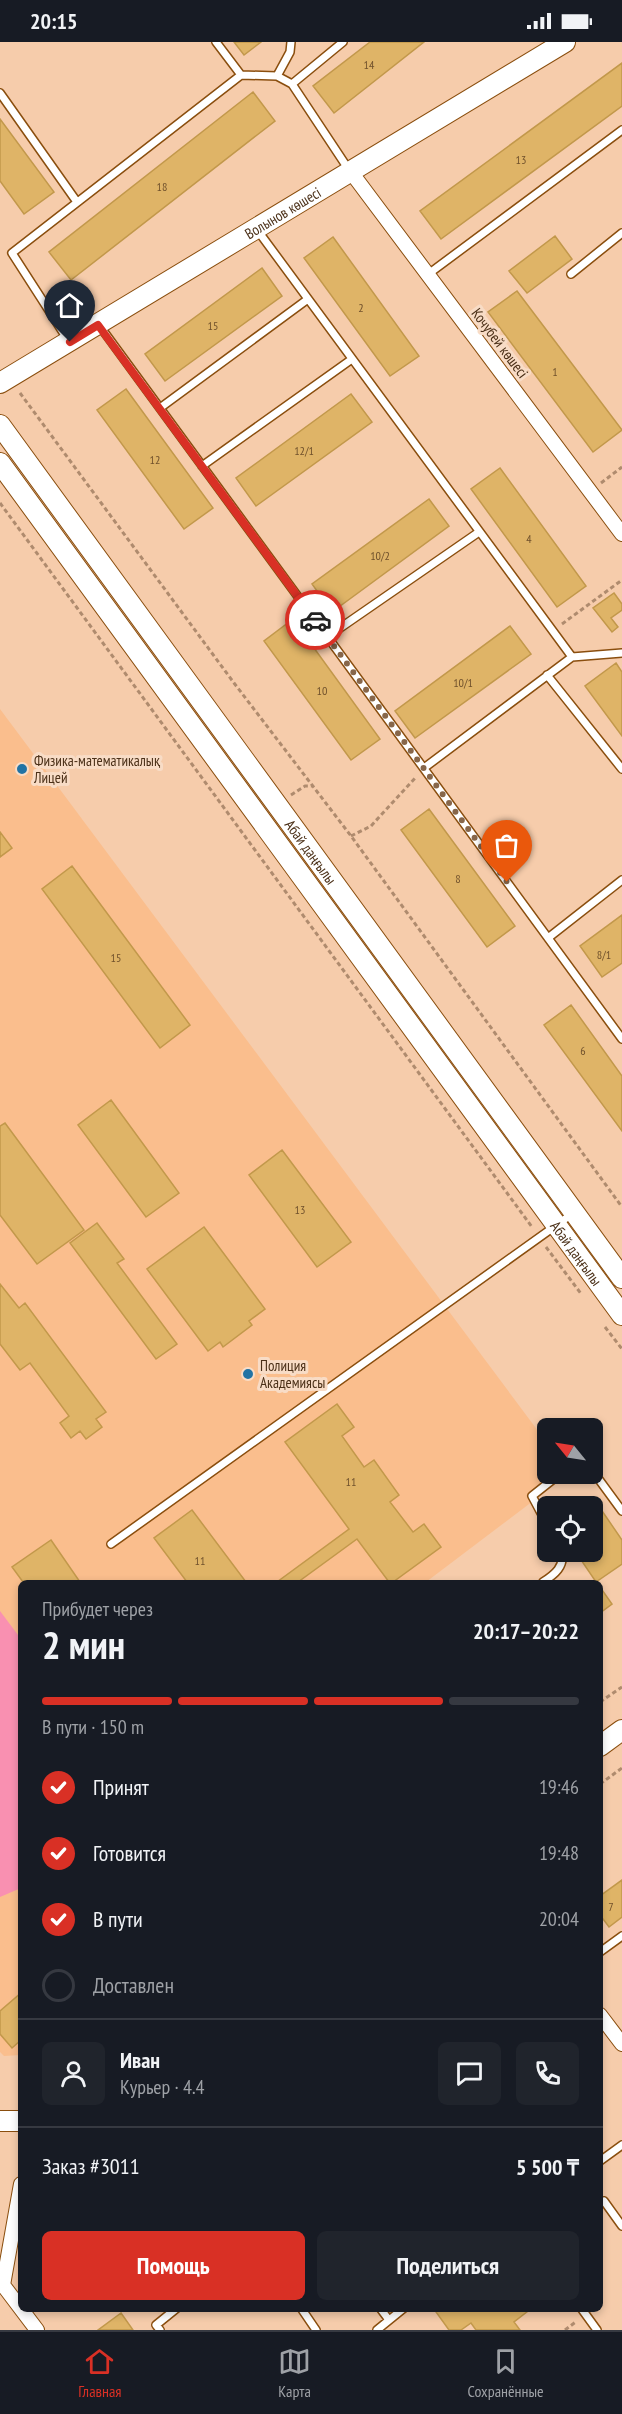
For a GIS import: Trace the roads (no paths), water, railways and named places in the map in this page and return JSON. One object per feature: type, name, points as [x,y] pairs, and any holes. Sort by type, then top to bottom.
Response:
[{"type":"main road","name":"Волынов көшесі","points":[[4,381],[565,42]]},
{"type":"main road","name":"Абай даңғылы","points":[[3,436],[278,806],[622,1280]]},
{"type":"main road","name":"Абай даңғылы","points":[[0,463],[622,1315]]},
{"type":"main road","points":[[606,1293],[622,1280]]},
{"type":"main road","points":[[603,1744],[622,1730]]},
{"type":"main road","points":[[0,2121],[18,2121]]},
{"type":"street","name":"Кочубей көшесі","points":[[351,172],[622,534]]},
{"type":"street","points":[[603,2018],[622,2044]]},
{"type":"street","points":[[18,2200],[2,2286],[18,2300]]},
{"type":"street","points":[[31,2312],[37,2330]]},
{"type":"lane","points":[[216,42],[241,75]]},
{"type":"lane","points":[[277,76],[290,52],[291,42]]},
{"type":"lane","points":[[292,84],[343,42]]},
{"type":"lane","points":[[70,342],[12,253],[241,75],[277,76],[292,84],[351,172]]},
{"type":"lane","points":[[0,93],[77,202]]},
{"type":"lane","points":[[428,274],[622,130]]},
{"type":"lane","points":[[256,229],[572,657]]},
{"type":"lane","points":[[571,274],[622,233]]},
{"type":"lane","points":[[160,408],[308,299]]},
{"type":"lane","points":[[98,325],[622,1039]]},
{"type":"lane","points":[[202,466],[352,359]]},
{"type":"lane","points":[[327,637],[479,531]]},
{"type":"lane","points":[[424,768],[572,657],[622,653]]},
{"type":"lane","points":[[546,675],[622,769]]},
{"type":"lane","points":[[548,938],[622,880]]},
{"type":"lane","points":[[111,1544],[574,1213]]},
{"type":"lane","points":[[537,1505],[532,1496],[547,1484]]},
{"type":"lane","points":[[602,1484],[622,1511]]},
{"type":"lane","points":[[546,1580],[557,1572],[561,1562]]},
{"type":"lane","points":[[603,1950],[622,1936]]},
{"type":"lane","points":[[603,2159],[622,2145]]},
{"type":"lane","points":[[604,2201],[622,2226]]},
{"type":"lane","points":[[160,2330],[156,2325],[172,2312]]},
{"type":"lane","points":[[304,2312],[316,2330]]},
{"type":"lane","points":[[383,2312],[389,2320]]},
{"type":"lane","points":[[377,2330],[399,2312]]},
{"type":"lane","points":[[584,2312],[597,2330]]},
{"type":"place","name":"Физика-математикалық Лицей","points":[[22,769]]},
{"type":"place","name":"Полиция Академиясы","points":[[248,1374]]}]
